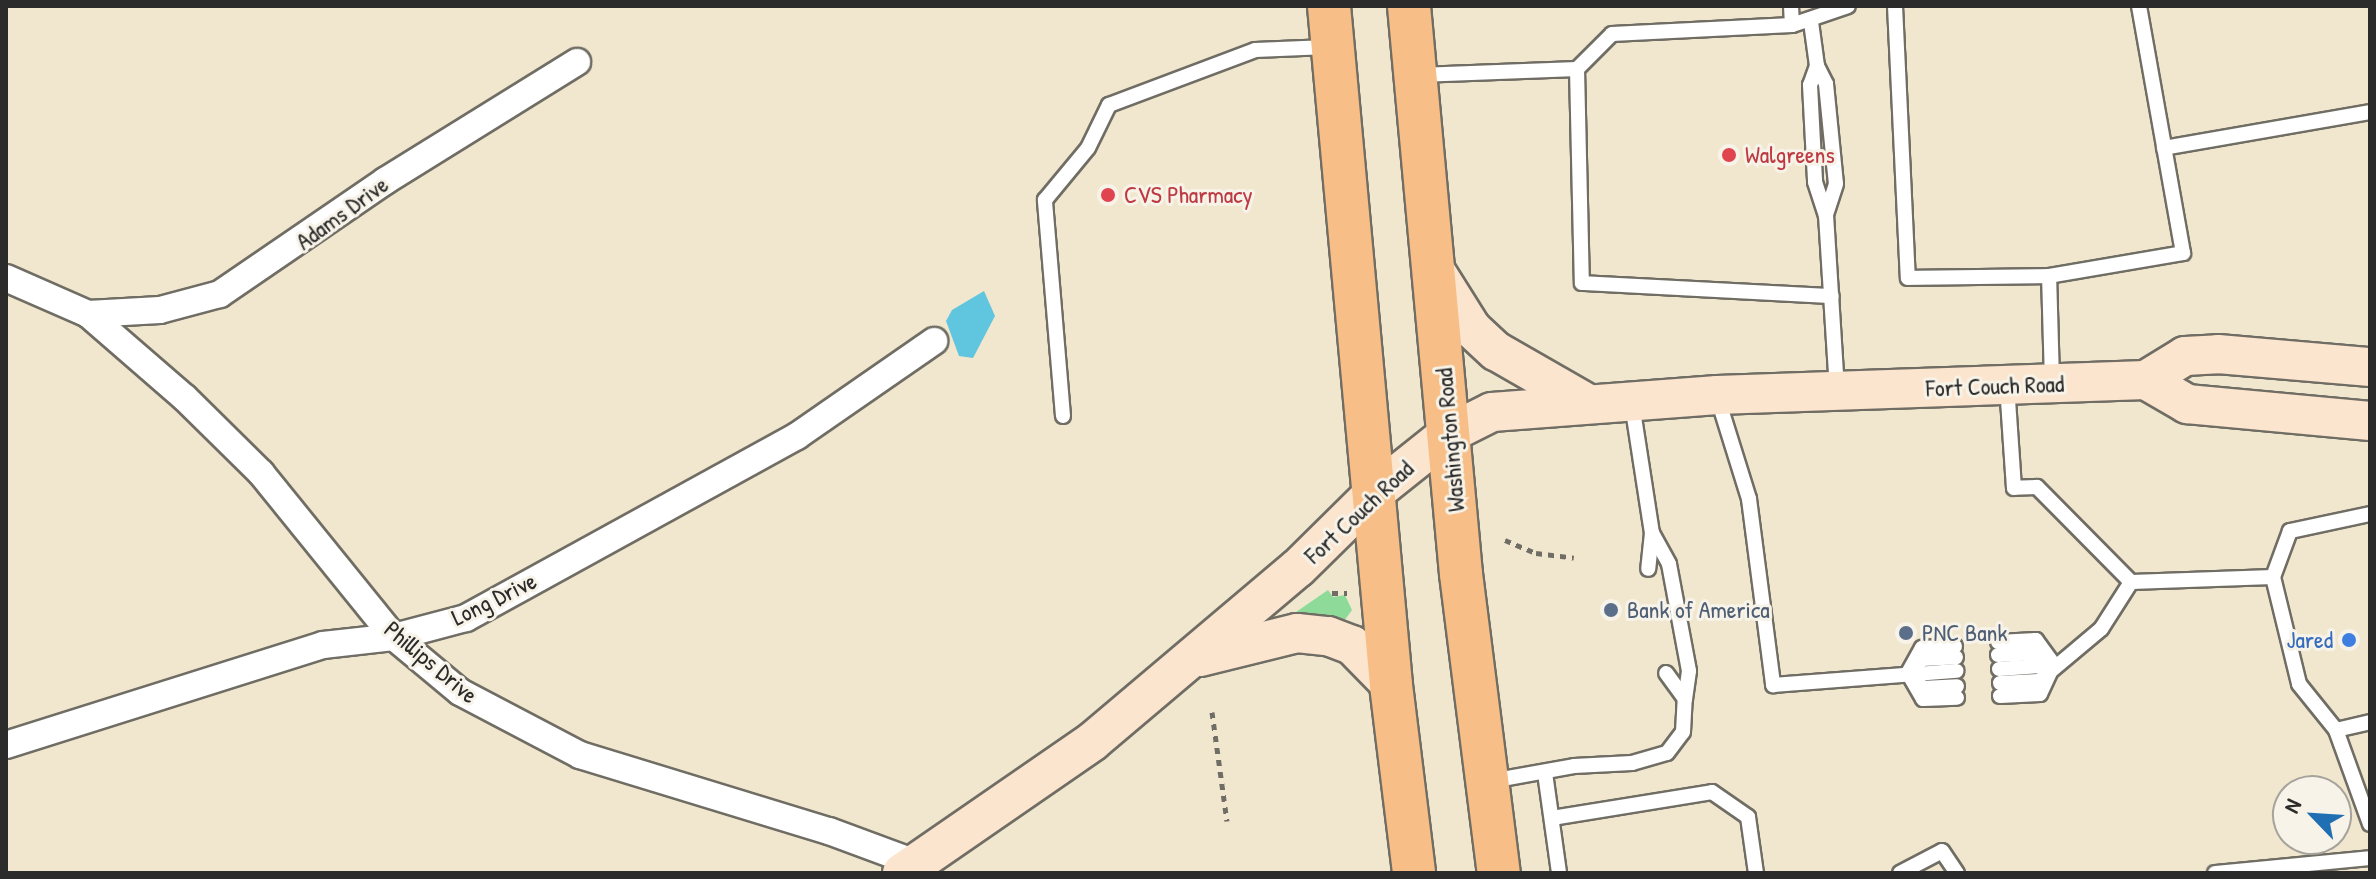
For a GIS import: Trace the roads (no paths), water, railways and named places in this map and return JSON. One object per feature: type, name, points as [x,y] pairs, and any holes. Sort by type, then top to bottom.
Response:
[{"type":"main road","points":[[1329,6],[1391,685],[1414,873]]},
{"type":"main road","name":"Washington Road","points":[[1409,6],[1448,434],[1499,873]]},
{"type":"street","name":"Adams Drive","points":[[88,314],[160,310],[220,294],[385,181],[577,62]]},
{"type":"street","points":[[1435,270],[1472,329],[1496,351],[1585,402]]},
{"type":"street","name":"Phillips Drive","points":[[6,278],[88,314],[185,398],[261,473],[394,637],[460,692],[580,755],[829,831],[910,869]]},
{"type":"street","name":"Long Drive","points":[[6,745],[323,645],[394,637],[466,618],[797,436],[934,341]]},
{"type":"street","name":"Fort Couch Road","points":[[910,869],[1093,741],[1298,568],[1374,493],[1448,434],[1492,412],[1631,399],[2146,380],[2185,356],[2196,355],[2277,357],[2370,367]]},
{"type":"street","points":[[2146,380],[2187,404],[2370,421]]},
{"type":"street","points":[[1190,660],[1297,633],[1328,636],[1352,645],[1391,685]]},
{"type":"lane","points":[[1791,6],[1792,25]]},
{"type":"lane","points":[[1415,75],[1577,69],[1612,34],[1792,25],[1811,22],[1848,6]]},
{"type":"lane","points":[[1895,6],[1908,278],[2049,276],[2183,253],[2139,6]]},
{"type":"lane","points":[[1811,22],[1817,66],[1810,85],[1815,182],[1826,215],[1837,391]]},
{"type":"lane","points":[[1063,416],[1045,200],[1088,148],[1109,105],[1255,50],[1332,47]]},
{"type":"lane","points":[[1577,69],[1582,283],[1832,296]]},
{"type":"lane","points":[[2164,148],[2370,112]]},
{"type":"lane","points":[[2049,276],[2052,384]]},
{"type":"lane","points":[[2007,385],[2014,488],[2037,487],[2131,582],[2273,577]]},
{"type":"lane","points":[[1717,395],[1749,499],[1773,685],[1908,673],[1922,659],[1956,671],[1923,688],[1908,673]]},
{"type":"lane","points":[[1631,399],[1652,533],[1648,569]]},
{"type":"lane","points":[[2370,514],[2290,531],[2273,577],[2299,684],[2336,730],[2370,824]]},
{"type":"lane","points":[[1486,781],[1574,766],[1632,763],[1667,753],[1683,732],[1689,671],[1669,564],[1652,533]]},
{"type":"lane","points":[[1999,669],[2040,694],[2054,665],[2101,629],[2131,582]]},
{"type":"lane","points":[[1999,669],[2036,640],[2054,665]]},
{"type":"lane","points":[[1999,669],[2054,665]]},
{"type":"lane","points":[[1666,673],[1685,699]]},
{"type":"lane","points":[[2336,730],[2370,722]]},
{"type":"lane","points":[[1545,773],[1559,873]]},
{"type":"lane","points":[[1552,818],[1712,792],[1748,817],[1756,873]]},
{"type":"lane","points":[[1900,873],[1942,851],[1957,873]]},
{"type":"lane","points":[[2215,873],[2370,858]]},
{"type":"water","points":[[984,291],[995,316],[973,358],[959,356],[946,321],[952,310]]},
{"type":"place","name":"Walgreens","points":[[1729,155]]},
{"type":"place","name":"CVS Pharmacy","points":[[1108,195]]},
{"type":"place","name":"Bank of America","points":[[1611,610]]},
{"type":"place","name":"PNC Bank","points":[[1906,633]]},
{"type":"place","name":"Jared","points":[[2349,640]]}]
